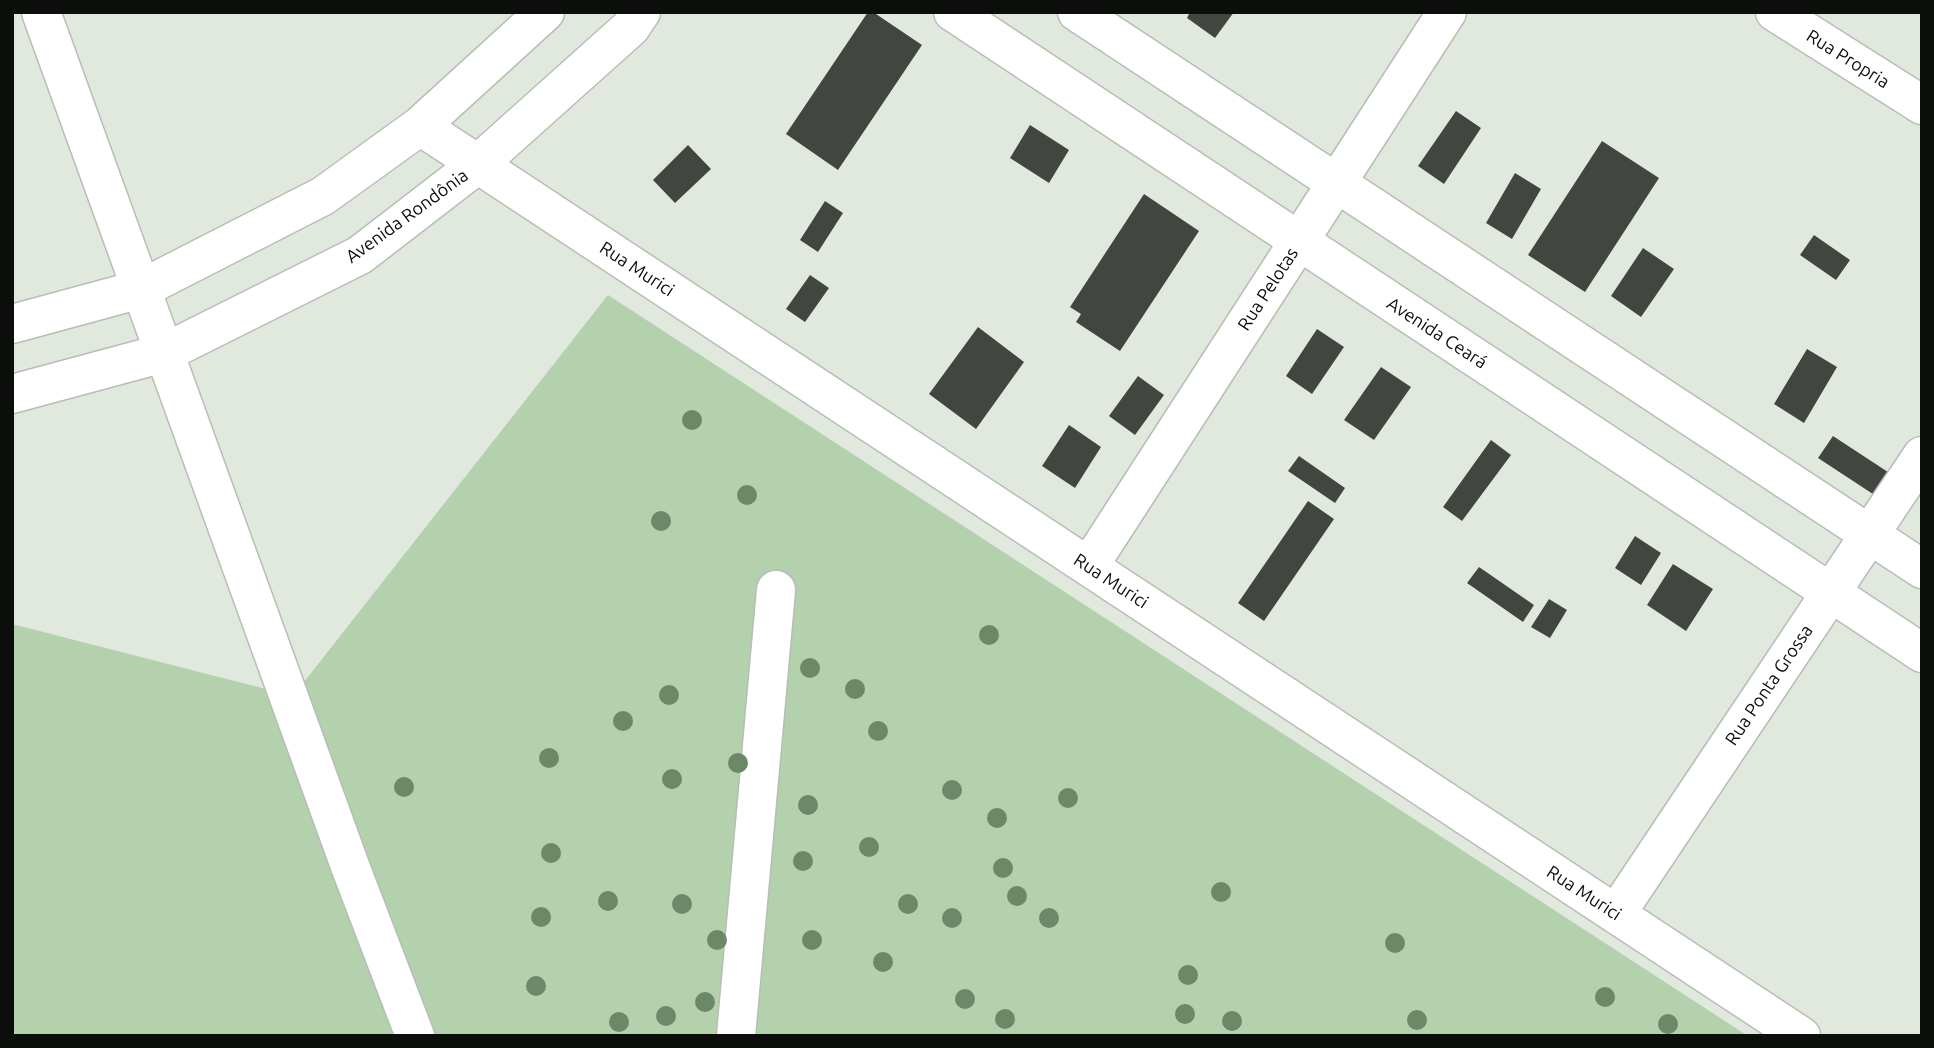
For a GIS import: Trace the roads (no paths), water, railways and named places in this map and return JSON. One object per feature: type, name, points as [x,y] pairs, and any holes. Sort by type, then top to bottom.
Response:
[{"type":"street","points":[[41,12],[349,866],[415,1036]]},
{"type":"street","points":[[12,324],[141,289],[323,196],[420,126],[545,12]]},
{"type":"street","name":"Avenida Rondônia","points":[[12,394],[164,353],[360,255],[478,164],[631,27],[641,12]]},
{"type":"street","name":"Avenida Ceará","points":[[953,12],[1922,653]]},
{"type":"street","points":[[1077,12],[1922,569]]},
{"type":"street","name":"Rua Pelotas","points":[[1089,566],[1447,12]]},
{"type":"street","name":"Rua Propria","points":[[1775,12],[1922,106]]},
{"type":"street","name":"Rua Murici","points":[[420,126],[1801,1036]]},
{"type":"street","name":"Rua Ponta Grossa","points":[[1616,914],[1922,456]]},
{"type":"street","points":[[736,1036],[776,590]]}]
